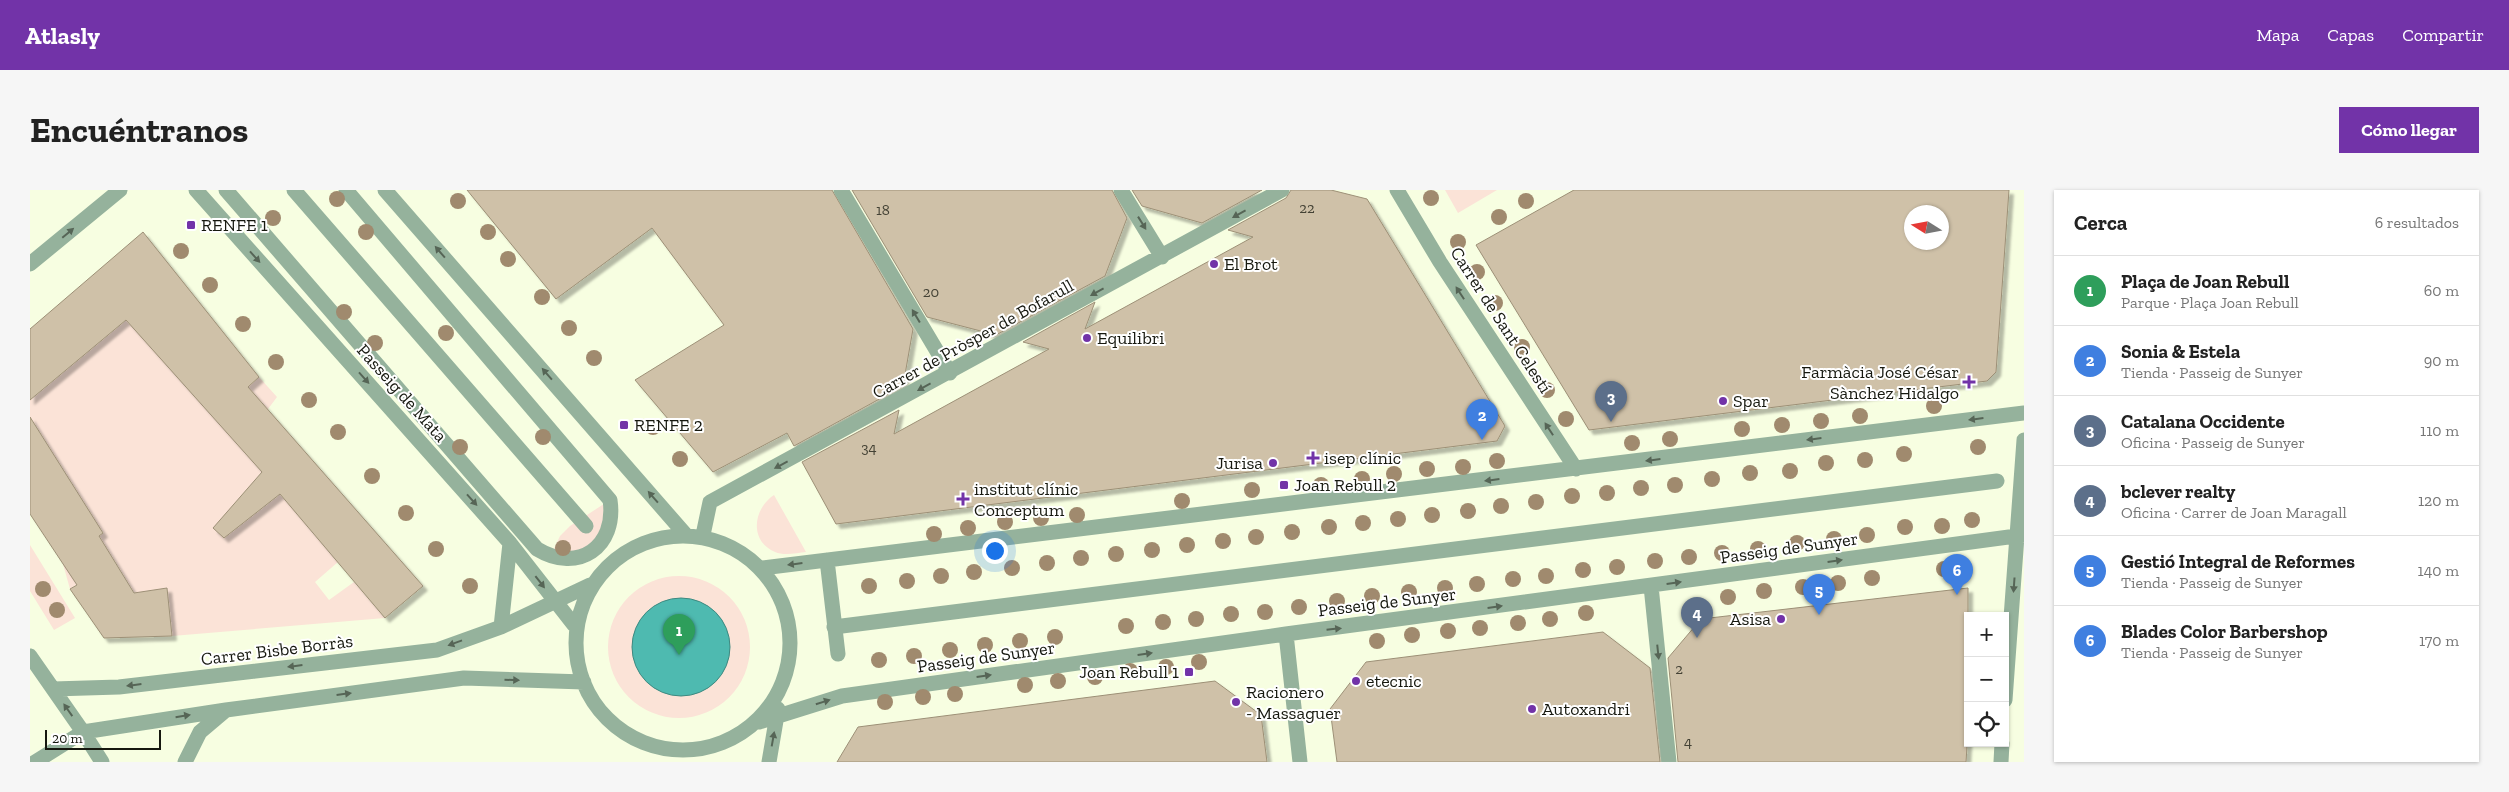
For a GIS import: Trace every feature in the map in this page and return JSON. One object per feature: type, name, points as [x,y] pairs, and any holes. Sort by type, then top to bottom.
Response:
[{"type":"street","points":[[30,264],[120,190]]},
{"type":"street","name":"Passeig de Mata","points":[[196,190],[510,543],[574,625]]},
{"type":"street","points":[[226,190],[537,549],[550,557],[568,560],[595,550],[610,528],[610,500],[346,190]]},
{"type":"street","points":[[294,190],[586,526]]},
{"type":"street","points":[[385,190],[685,534]]},
{"type":"street","points":[[841,190],[950,373]]},
{"type":"street","points":[[1121,190],[1162,257]]},
{"type":"street","name":"Carrer de Pròsper de Bofarull","points":[[702,535],[710,502],[950,373],[1282,190]]},
{"type":"street","name":"Carrer de Sant Celestí","points":[[1397,190],[1440,262],[1576,469]]},
{"type":"street","points":[[762,568],[2024,413]]},
{"type":"street","points":[[2009,659],[2021,536],[2024,440]]},
{"type":"street","points":[[834,627],[1997,481]]},
{"type":"street","points":[[770,762],[781,692],[787,675],[790,645],[786,615],[776,588],[762,568],[726,544],[702,535],[685,534],[665,537],[642,544],[606,569],[591,584],[581,600],[574,625],[576,649],[584,682],[598,706],[633,739],[652,748],[682,756],[736,737],[759,722],[781,692]]},
{"type":"street","name":"Passeig de Sunyer","points":[[759,722],[842,696],[1286,634],[2021,536]]},
{"type":"street","points":[[501,627],[510,543]]},
{"type":"street","points":[[827,560],[838,654]]},
{"type":"street","name":"Carrer Bisbe Borràs","points":[[53,689],[119,687],[437,650],[501,627],[591,584]]},
{"type":"street","points":[[1651,586],[1669,762]]},
{"type":"street","points":[[1286,634],[1300,762]]},
{"type":"street","points":[[30,656],[102,762]]},
{"type":"street","points":[[35,762],[83,732],[226,710],[464,678],[584,682]]},
{"type":"street","points":[[185,762],[200,732],[226,710]]},
{"type":"street","points":[[2001,762],[2002,747]]},
{"type":"shaded area","points":[[1445,190],[1497,190],[1458,213]]},
{"type":"shaded area","points":[[126,320],[214,416],[259,377],[277,397],[268,409],[234,439],[262,472],[241,496],[256,513],[280,494],[338,562],[315,582],[329,600],[354,582],[385,618],[172,636],[167,589],[134,593],[114,560],[70,589],[63,564],[102,533],[30,417],[30,400]]},
{"type":"shaded area","points":[[774,495],[806,552],[782,554],[766,547],[761,540],[757,524],[758,516],[767,501]]},
{"type":"shaded area","points":[[610,500],[595,550],[550,557],[560,536],[570,526]]},
{"type":"shaded area","points":[[30,545],[75,618],[54,630],[30,591]]},
{"type":"shaded area","points":[[679,576],[693,577],[706,581],[719,588],[729,597],[738,607],[745,620],[749,633],[749,661],[745,674],[738,687],[729,697],[719,706],[706,713],[693,717],[679,718],[665,717],[652,713],[639,706],[629,697],[620,687],[613,674],[609,661],[608,647],[609,633],[613,620],[620,607],[629,597],[639,588],[652,581],[665,577]]},
{"type":"water","points":[[681,598],[700,602],[716,612],[726,628],[730,647],[726,666],[716,682],[700,692],[681,696],[662,692],[646,682],[636,666],[632,647],[636,628],[646,612],[662,602]]},
{"type":"building","points":[[467,190],[832,190],[913,329],[903,386],[794,446],[787,433],[713,472],[635,380],[724,325],[652,228],[556,299]]},
{"type":"building","points":[[852,190],[1112,190],[1127,218],[1105,276],[996,335],[927,317]]},
{"type":"building","points":[[1132,190],[1262,190],[1202,223],[1142,206]]},
{"type":"building","points":[[1291,190],[1331,190],[1367,199],[1505,426],[1497,441],[836,524],[802,462],[899,410],[894,434],[1049,349],[1023,342],[1095,302],[1085,329],[1253,237],[1228,230],[1286,198]]},
{"type":"building","points":[[1574,190],[2009,190],[1996,372],[1987,381],[1589,430],[1476,245]]},
{"type":"building","points":[[143,232],[259,377],[248,387],[423,586],[385,618],[280,494],[224,538],[213,528],[262,472],[126,320],[30,400],[30,329]]},
{"type":"building","points":[[30,417],[103,533],[99,536],[134,593],[167,588],[172,636],[104,638],[70,589],[77,585],[30,514]]},
{"type":"building","points":[[1968,588],[1968,612],[1964,612],[1964,747],[1967,747],[1966,762],[1678,762],[1668,658],[1701,619]]},
{"type":"building","name":"Autoxandri","points":[[1603,632],[1650,668],[1660,762],[1337,762],[1330,709],[1366,662]]},
{"type":"building","points":[[1215,681],[1261,715],[1267,762],[837,762],[858,727]]},
{"type":"place","name":"RENFE 1","points":[[191,225]]},
{"type":"place","name":"El Brot","points":[[1214,264]]},
{"type":"place","name":"Equilibri","points":[[1087,338]]},
{"type":"place","name":"Farmàcia José César Sànchez Hidalgo","points":[[1969,382]]},
{"type":"place","name":"Spar","points":[[1723,401]]},
{"type":"place","name":"Catalana Occidente","points":[[1611,422]]},
{"type":"place","name":"RENFE 2","points":[[624,425]]},
{"type":"place","name":"Sonia & Estela","points":[[1482,440]]},
{"type":"place","name":"isep clínic","points":[[1313,458]]},
{"type":"place","name":"Jurisa","points":[[1273,463]]},
{"type":"place","name":"Joan Rebull 2","points":[[1284,485]]},
{"type":"place","name":"institut clínic Conceptum","points":[[963,499]]},
{"type":"place","name":"Blades Color Barbershop","points":[[1957,595]]},
{"type":"place","name":"Gestió Integral de Reformes","points":[[1819,615]]},
{"type":"place","name":"Asisa","points":[[1781,619]]},
{"type":"place","name":"bclever realty","points":[[1697,638]]},
{"type":"place","name":"Plaça de Joan Rebull","points":[[679,655]]},
{"type":"place","name":"Joan Rebull 1","points":[[1189,672]]},
{"type":"place","name":"etecnic","points":[[1356,681]]},
{"type":"place","name":"Racionero - Massaguer","points":[[1236,702]]},
{"type":"place","name":"Autoxandri","points":[[1532,709]]}]
